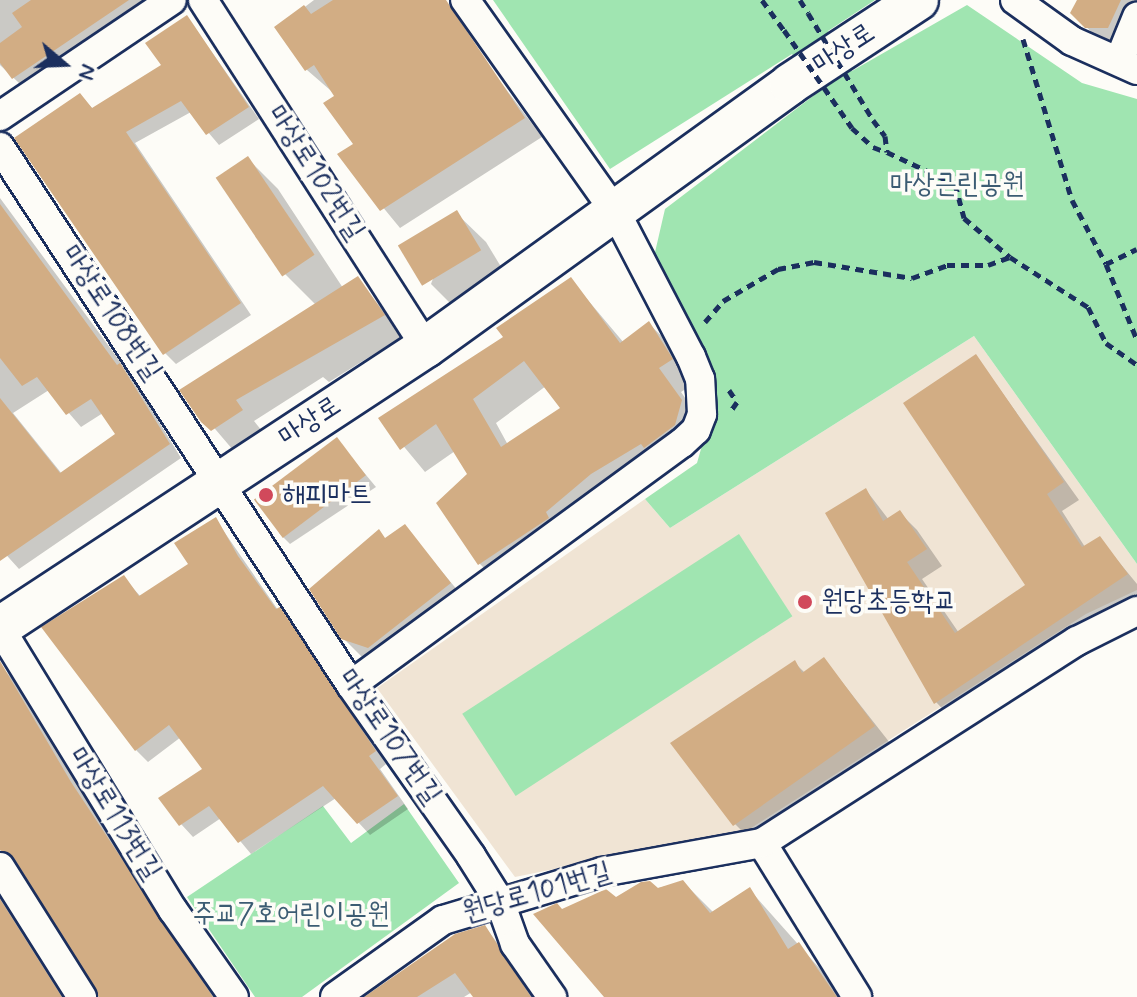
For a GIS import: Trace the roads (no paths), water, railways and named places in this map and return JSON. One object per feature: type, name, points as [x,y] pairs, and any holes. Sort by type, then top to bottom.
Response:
[{"type":"street","points":[[0,116],[172,0]]},
{"type":"street","name":"마상로102번길","points":[[203,0],[426,347]]},
{"type":"street","points":[[351,685],[696,430],[702,396],[696,368],[616,213],[465,0]]},
{"type":"street","name":"마상로","points":[[0,627],[426,347],[616,213],[790,84],[918,0]]},
{"type":"street","points":[[1017,14],[1128,66],[1137,17]]},
{"type":"street","name":"마상로108번길","points":[[0,147],[220,480]]},
{"type":"street","name":"마상로107번길","points":[[220,480],[351,685],[500,902],[515,944],[552,997]]},
{"type":"street","name":"원당로101번길","points":[[335,997],[443,920],[602,872],[762,843],[1077,641],[1137,611]]},
{"type":"street","name":"마상로113번길","points":[[0,627],[173,910],[234,997]]},
{"type":"street","points":[[762,843],[857,997]]},
{"type":"street","points":[[0,867],[82,997]]},
{"type":"place","name":"해피마트","points":[[266,495]]},
{"type":"place","name":"원당초등학교","points":[[805,602]]},
{"type":"park label","name":"마상근린공원","points":[[957,185]]},
{"type":"park label","name":"주교7호어린이공원","points":[[291,915]]}]
